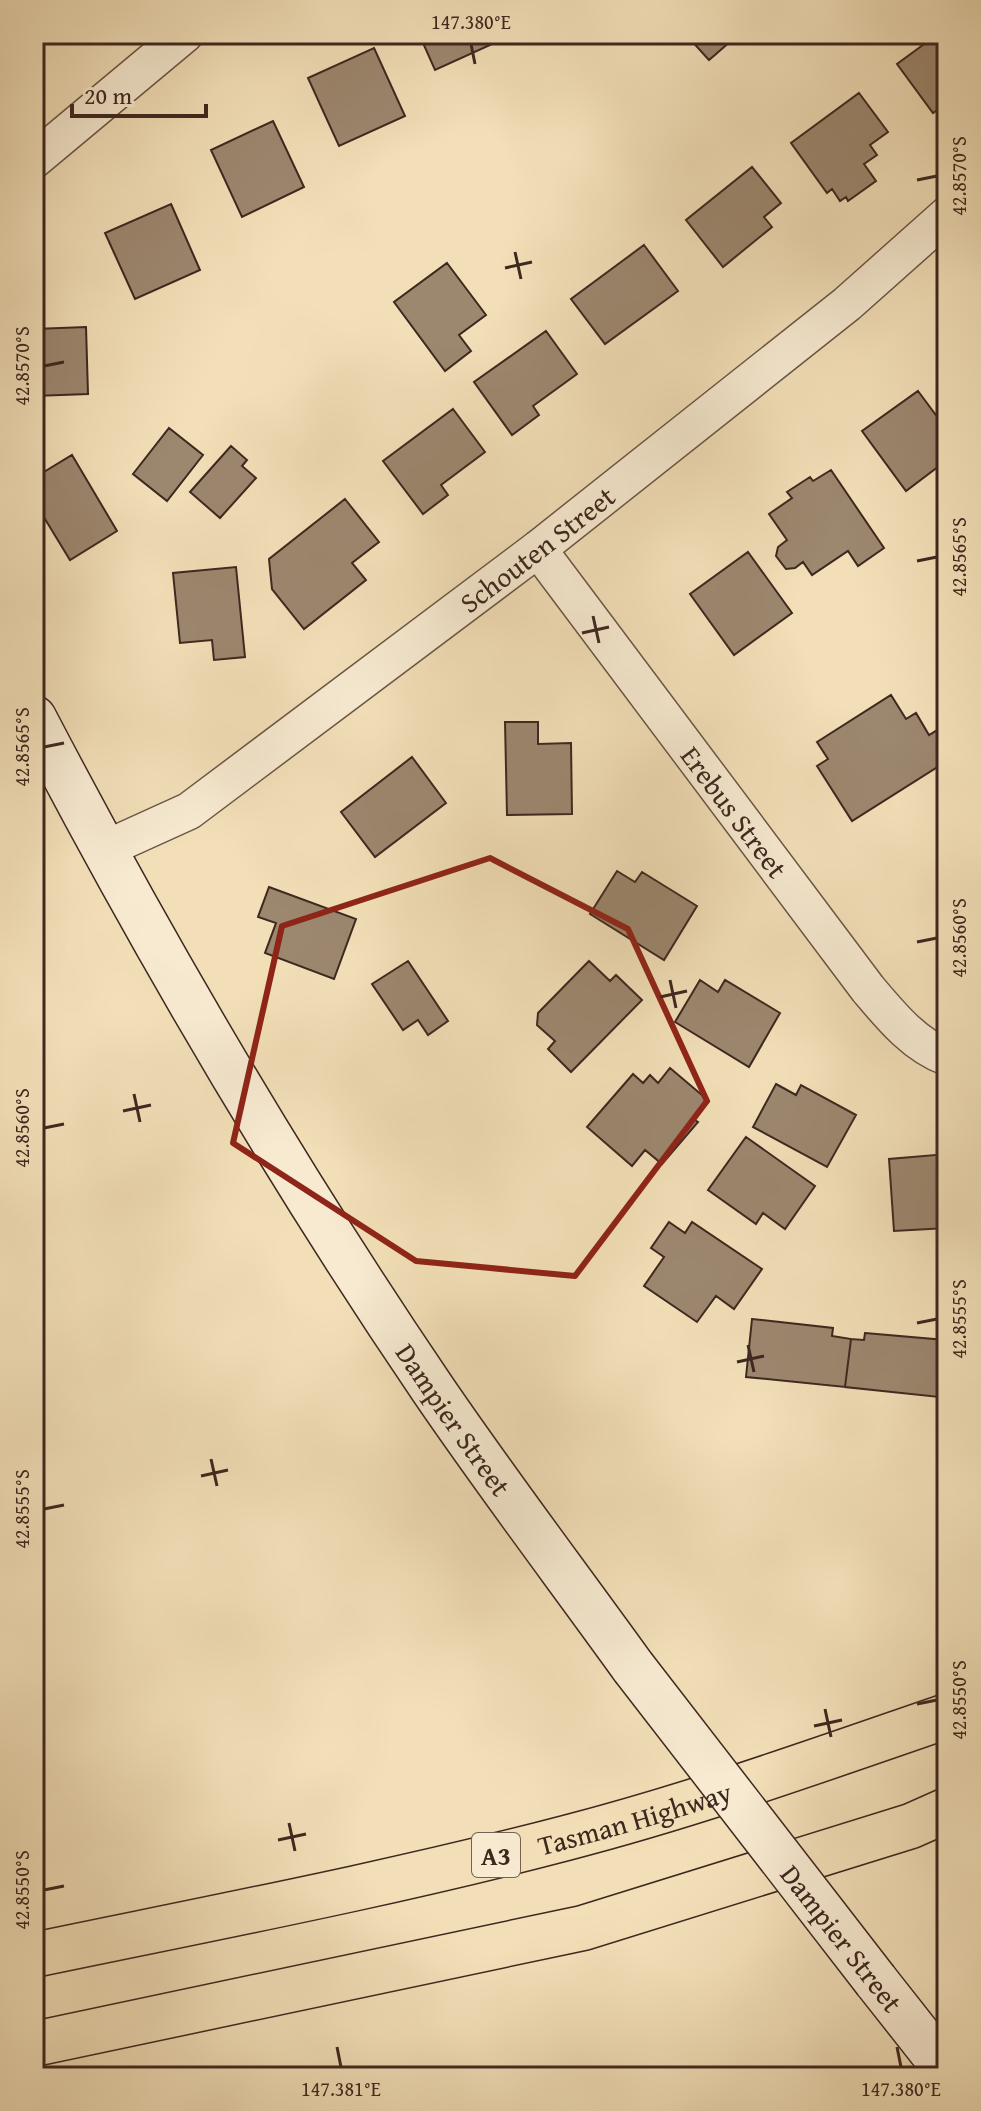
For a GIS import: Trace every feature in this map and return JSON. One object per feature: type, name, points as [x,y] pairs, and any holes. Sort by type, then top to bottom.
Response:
[{"type":"highway","name":"Tasman Highway","points":[[34,1955],[283,1904],[567,1838],[794,1768],[947,1716]]},
{"type":"highway","points":[[34,2044],[583,1928],[911,1826],[947,1810]]},
{"type":"street","points":[[34,160],[185,34]]},
{"type":"street","name":"Schouten Street","points":[[103,850],[189,811],[538,549],[847,304],[947,215]]},
{"type":"street","name":"Erebus Street","points":[[538,549],[868,989],[892,1018],[915,1038],[947,1057]]},
{"type":"street","name":"Dampier Street","points":[[34,718],[103,850],[272,1140],[432,1388],[633,1667],[947,2071]]},
{"type":"highlighted area","points":[[490,858],[628,929],[707,1101],[575,1276],[416,1261],[233,1143],[282,926]]},
{"type":"building","points":[[419,34],[498,34],[501,40],[435,70]]},
{"type":"building","points":[[692,34],[739,34],[709,60],[688,37]]},
{"type":"building","points":[[938,34],[947,34],[947,103],[933,113],[897,64]]},
{"type":"building","points":[[374,48],[405,116],[339,146],[308,78]]},
{"type":"building","points":[[859,93],[888,132],[870,145],[877,155],[864,164],[876,181],[848,201],[846,197],[840,201],[832,189],[827,193],[791,143]]},
{"type":"building","points":[[273,121],[304,187],[242,217],[211,150]]},
{"type":"building","points":[[752,167],[781,203],[764,217],[772,227],[723,267],[686,220]]},
{"type":"building","points":[[171,204],[200,270],[135,299],[105,233]]},
{"type":"building","points":[[644,245],[678,291],[605,344],[571,299]]},
{"type":"building","points":[[447,263],[486,315],[459,335],[471,351],[445,371],[394,302]]},
{"type":"building","points":[[86,327],[88,394],[34,396],[34,329]]},
{"type":"building","points":[[546,331],[577,374],[533,406],[539,415],[512,435],[474,382]]},
{"type":"building","points":[[918,391],[947,430],[947,460],[906,491],[862,431]]},
{"type":"building","points":[[453,409],[485,452],[441,485],[448,495],[423,514],[383,461]]},
{"type":"building","points":[[169,428],[203,455],[167,501],[133,474]]},
{"type":"building","points":[[231,446],[247,460],[242,466],[256,478],[220,518],[190,492]]},
{"type":"building","points":[[72,455],[117,531],[70,560],[34,501],[34,478]]},
{"type":"building","points":[[831,470],[884,548],[858,566],[848,551],[812,575],[803,562],[795,568],[786,569],[776,556],[778,547],[787,540],[769,514],[792,498],[787,492],[810,477],[813,481]]},
{"type":"building","points":[[345,499],[379,542],[352,563],[366,580],[304,629],[272,589],[269,559]]},
{"type":"building","points":[[748,552],[792,613],[734,655],[690,594]]},
{"type":"building","points":[[236,567],[245,657],[214,660],[212,640],[180,643],[173,573]]},
{"type":"building","points":[[891,695],[906,719],[916,713],[929,735],[947,724],[947,761],[852,821],[817,766],[828,759],[817,742]]},
{"type":"building","points":[[505,722],[538,722],[538,744],[571,743],[572,814],[507,815]]},
{"type":"building","points":[[412,757],[446,803],[375,857],[341,812]]},
{"type":"building","points":[[617,871],[635,882],[642,872],[697,906],[664,960],[590,914]]},
{"type":"building","points":[[946,881],[947,953],[940,953]]},
{"type":"building","points":[[269,887],[356,919],[334,979],[265,953],[276,923],[258,917]]},
{"type":"building","points":[[408,961],[448,1021],[428,1035],[418,1020],[403,1030],[372,984]]},
{"type":"building","points":[[589,961],[610,981],[616,975],[642,1000],[571,1072],[548,1049],[555,1041],[537,1025],[538,1013]]},
{"type":"building","points":[[700,980],[718,992],[725,980],[780,1013],[749,1067],[675,1022]]},
{"type":"building","points":[[670,1068],[709,1101],[693,1119],[698,1122],[662,1164],[645,1150],[632,1166],[587,1127],[633,1074],[643,1083],[650,1075],[658,1083]]},
{"type":"building","points":[[776,1084],[796,1095],[801,1085],[856,1115],[827,1167],[753,1127]]},
{"type":"building","points":[[746,1137],[815,1186],[785,1229],[763,1213],[756,1224],[708,1190]]},
{"type":"building","points":[[947,1154],[947,1228],[894,1231],[889,1159]]},
{"type":"building","points":[[669,1222],[685,1233],[692,1222],[762,1269],[734,1309],[716,1296],[697,1322],[644,1286],[664,1257],[651,1248]]},
{"type":"building","points":[[752,1319],[833,1328],[832,1336],[851,1339],[845,1387],[746,1377]]},
{"type":"building","points":[[865,1333],[945,1340],[939,1397],[845,1387],[851,1339],[864,1340]]}]
